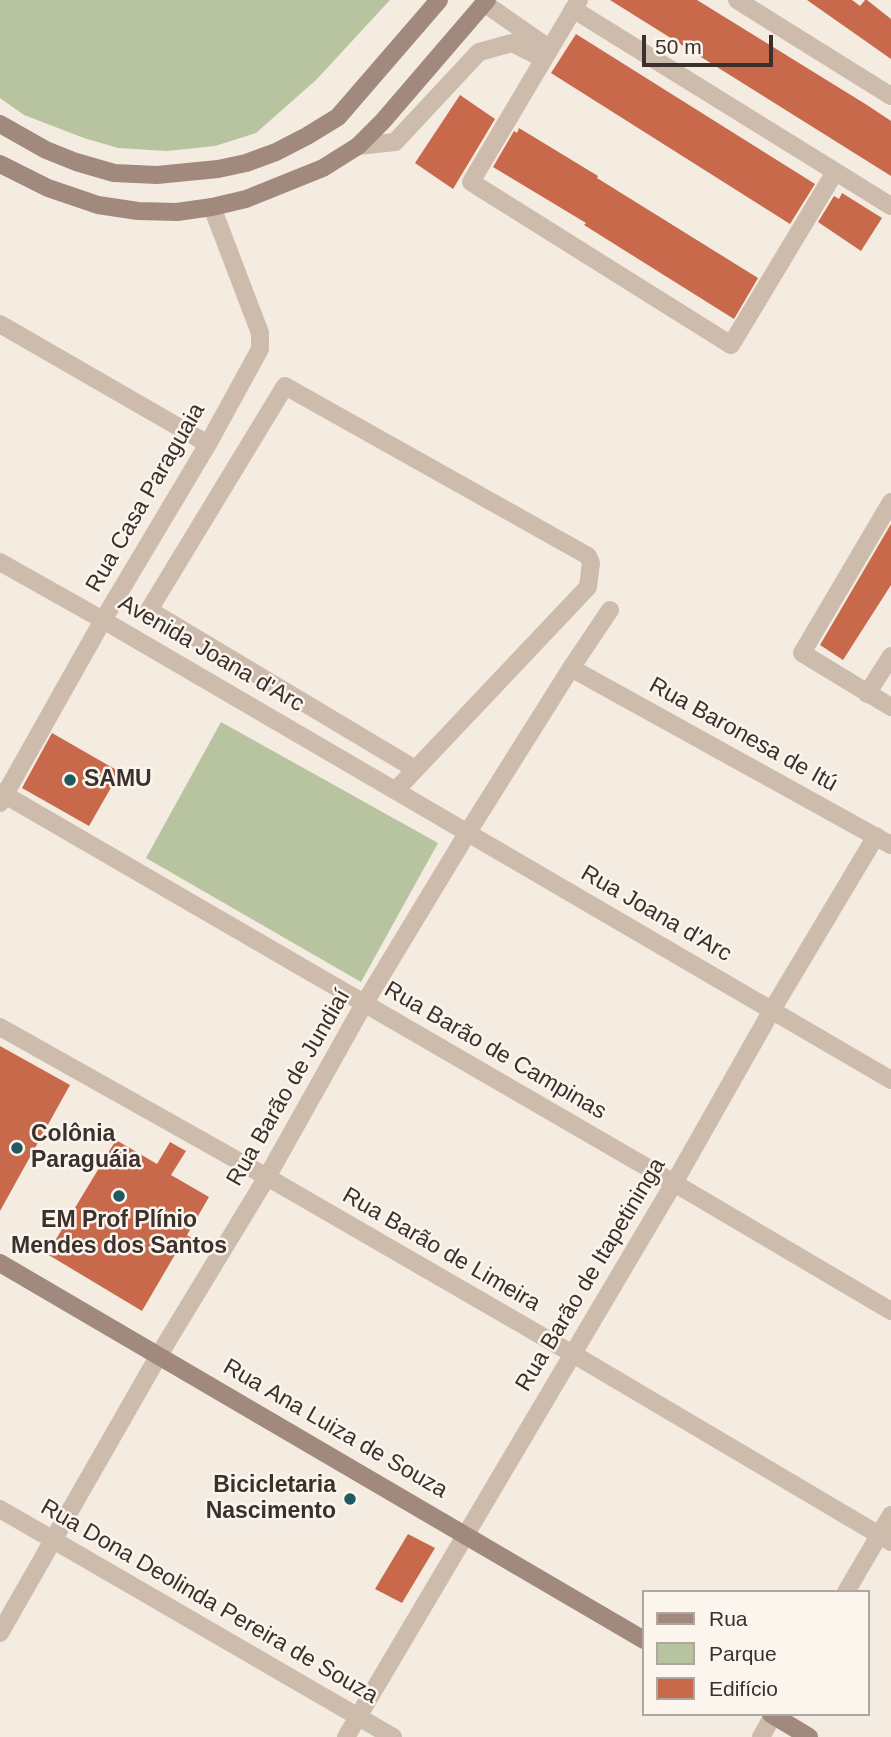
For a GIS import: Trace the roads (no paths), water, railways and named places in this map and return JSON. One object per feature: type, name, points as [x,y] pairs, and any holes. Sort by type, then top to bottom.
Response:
[{"type":"main road","points":[[0,124],[76,162],[114,173],[156,175],[218,169],[246,163],[287,147],[338,117],[439,0]]},
{"type":"main road","points":[[0,164],[48,188],[98,205],[138,211],[177,212],[246,199],[323,168],[358,146],[383,121],[486,1]]},
{"type":"main road","name":"Rua Ana Luiza de Souza","points":[[0,1263],[642,1639]]},
{"type":"main road","points":[[775,1716],[809,1737]]},
{"type":"street","points":[[737,0],[891,96]]},
{"type":"street","points":[[486,1],[547,54]]},
{"type":"street","points":[[835,172],[731,345],[471,182],[576,5],[891,206]]},
{"type":"street","points":[[358,146],[395,142],[479,52],[512,43],[547,54]]},
{"type":"street","name":"Rua Casa Paraguaia","points":[[2,797],[208,444],[260,349],[260,333],[212,207]]},
{"type":"street","points":[[0,324],[208,444]]},
{"type":"street","points":[[396,790],[589,587],[591,562],[588,556],[285,386],[149,610],[415,769]]},
{"type":"street","points":[[891,502],[802,653],[891,707]]},
{"type":"street","name":"Avenida Joana d'Arc","points":[[0,562],[396,790]]},
{"type":"street","name":"Rua Barão de Jundiaí","points":[[0,1633],[159,1355],[267,1177],[364,1004],[468,832],[610,610]]},
{"type":"street","points":[[867,694],[891,656]]},
{"type":"street","name":"Rua Baronesa de Itú","points":[[571,668],[883,841]]},
{"type":"street","name":"Rua Joana d'Arc","points":[[396,790],[891,1080]]},
{"type":"street","name":"Rua Barão de Campinas","points":[[2,797],[674,1183],[891,1311]]},
{"type":"street","name":"Rua Barão de Itapetininga","points":[[346,1737],[674,1183],[772,1010],[883,841]]},
{"type":"street","name":"Rua Barão de Limeira","points":[[0,1027],[573,1354],[885,1539]]},
{"type":"street","name":"Rua Dona Deolinda Pereira de Souza","points":[[0,1509],[393,1737]]},
{"type":"street","points":[[847,1590],[885,1539],[891,1515]]},
{"type":"street","points":[[761,1737],[772,1716]]},
{"type":"place","name":"SAMU","points":[[70,780]]},
{"type":"place","name":"Colônia Paraguáia","points":[[17,1148]]},
{"type":"place","name":"EM Prof Plínio Mendes dos Santos","points":[[119,1196]]},
{"type":"place","name":"Bicicletaria Nascimento","points":[[350,1499]]}]
